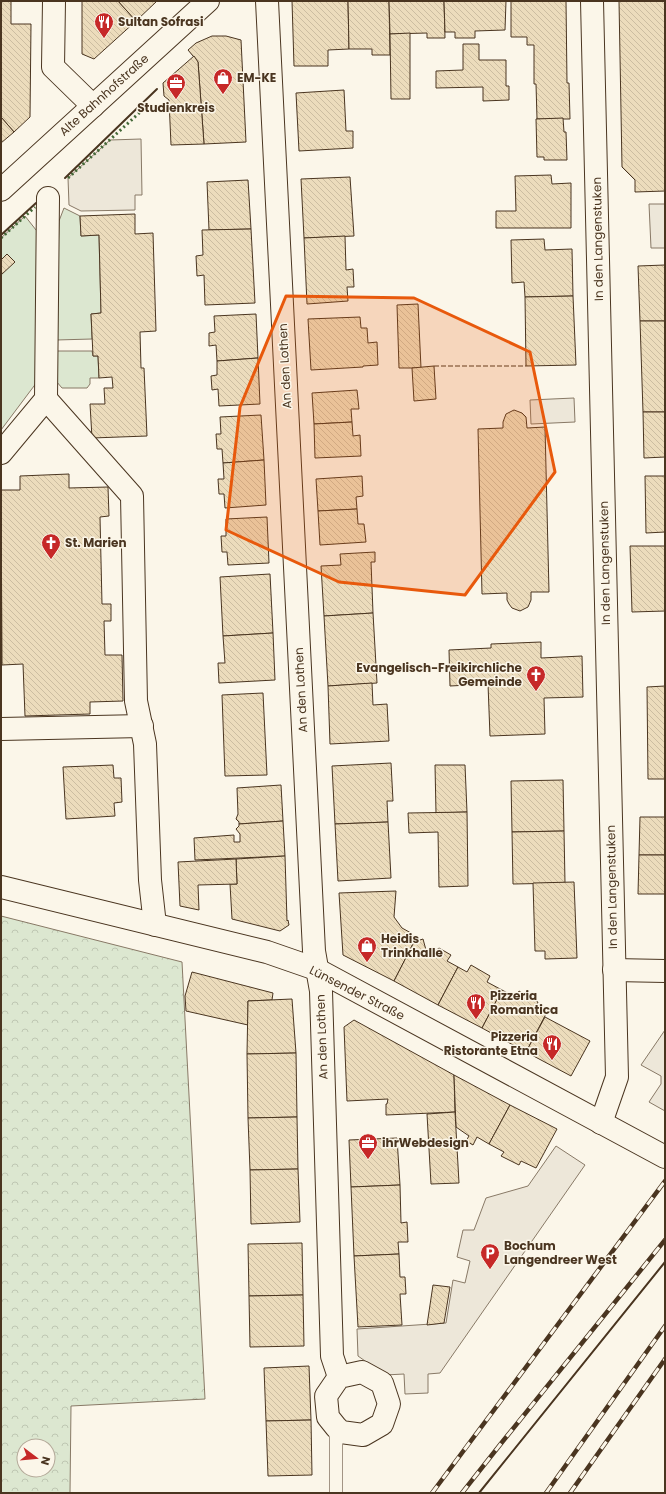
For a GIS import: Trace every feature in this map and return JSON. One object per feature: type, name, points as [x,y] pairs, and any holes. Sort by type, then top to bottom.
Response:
[{"type":"street","points":[[54,1],[54,67],[93,106]]},
{"type":"street","name":"Alte Bahnhofstraße","points":[[1,190],[208,1]]},
{"type":"street","name":"An den Lothen","points":[[267,1],[316,970],[321,991],[332,1356],[339,1377]]},
{"type":"street","name":"In den Langenstuken","points":[[592,1],[617,1077],[601,1123]]},
{"type":"street","points":[[1,453],[46,399],[48,198]]},
{"type":"street","points":[[46,399],[132,496],[136,701],[146,744],[150,880],[155,925]]},
{"type":"street","points":[[1,729],[142,726]]},
{"type":"street","name":"Lünsender Straße","points":[[1,887],[267,952],[316,970],[665,1157]]},
{"type":"street","points":[[614,970],[665,971]]},
{"type":"street","points":[[362,1372],[382,1382],[389,1404],[382,1424],[363,1435],[341,1432],[336,1427],[328,1417],[326,1396],[339,1377],[362,1372]]},
{"type":"lane","points":[[336,1427],[336,1493]]},
{"type":"highlighted area","points":[[286,296],[414,298],[530,352],[555,472],[465,595],[339,582],[226,530],[240,407]]},
{"type":"green space","points":[[64,208],[80,216],[81,236],[99,235],[101,313],[91,314],[92,339],[56,340],[59,221]]},
{"type":"green space","points":[[25,216],[40,235],[37,382],[1,430],[1,238]]},
{"type":"green space","points":[[58,351],[92,351],[93,356],[98,356],[99,378],[90,378],[90,384],[87,388],[62,388],[56,381],[54,355]]},
{"type":"green space","points":[[1,916],[182,962],[205,1399],[71,1406],[70,1493],[1,1493]]},
{"type":"shaded area","points":[[141,139],[142,195],[135,195],[135,210],[81,211],[69,205],[68,178],[110,140]]},
{"type":"shaded area","points":[[649,204],[665,204],[665,248],[651,248]]},
{"type":"shaded area","points":[[574,398],[575,422],[531,424],[530,400]]},
{"type":"shaded area","points":[[665,1030],[665,1111],[649,1102],[661,1084],[661,1076],[641,1065]]},
{"type":"shaded area","name":"Bochum Langendreer West","points":[[556,1146],[585,1165],[440,1373],[428,1374],[428,1393],[405,1394],[404,1374],[385,1375],[358,1356],[357,1329],[446,1323],[453,1280],[465,1283],[470,1261],[457,1257],[463,1230],[474,1230],[486,1198],[528,1186]]},
{"type":"building","points":[[1,1],[11,1],[11,24],[31,24],[30,117],[14,132],[1,117]]},
{"type":"building","points":[[82,1],[118,1],[136,21],[94,59],[82,54]]},
{"type":"building","points":[[118,1],[157,1],[136,21]]},
{"type":"building","points":[[292,1],[348,1],[349,49],[328,50],[328,66],[294,66]]},
{"type":"building","points":[[348,1],[389,1],[390,55],[372,55],[372,49],[349,49]]},
{"type":"building","points":[[389,1],[444,1],[445,38],[427,38],[427,33],[390,34]]},
{"type":"building","points":[[444,1],[506,1],[505,30],[475,31],[475,38],[455,38],[455,32],[445,32]]},
{"type":"building","points":[[511,1],[566,1],[567,83],[569,83],[570,119],[537,119],[536,84],[534,84],[534,45],[527,45],[527,37],[511,37]]},
{"type":"building","points":[[619,1],[665,1],[665,191],[635,192],[635,180],[622,167]]},
{"type":"building","points":[[410,33],[410,99],[391,99],[390,34]]},
{"type":"building","points":[[212,36],[226,36],[241,40],[246,142],[204,144],[198,62],[188,50],[196,43]]},
{"type":"building","points":[[463,44],[479,44],[479,60],[506,60],[506,86],[509,86],[509,100],[483,101],[483,87],[436,88],[436,71],[463,70]]},
{"type":"building","points":[[194,56],[198,62],[204,144],[171,145],[169,100],[164,96],[163,83]]},
{"type":"building","points":[[344,90],[346,131],[353,131],[353,148],[299,151],[296,93]]},
{"type":"building","points":[[1,117],[14,132],[1,143]]},
{"type":"building","points":[[563,118],[564,132],[566,132],[567,160],[544,160],[544,157],[537,157],[536,119]]},
{"type":"building","points":[[551,175],[552,184],[571,183],[571,228],[496,228],[496,211],[516,211],[515,176]]},
{"type":"building","points":[[350,177],[354,236],[304,238],[301,179]]},
{"type":"building","points":[[248,180],[251,229],[209,230],[207,182]]},
{"type":"building","points":[[135,214],[135,234],[153,233],[156,331],[140,332],[141,368],[144,368],[147,436],[92,438],[90,404],[105,404],[104,388],[113,388],[112,377],[99,378],[98,356],[93,356],[91,314],[101,313],[99,235],[81,236],[80,216]]},
{"type":"building","points":[[251,229],[255,303],[205,305],[204,275],[197,276],[196,256],[203,255],[202,230]]},
{"type":"building","points":[[345,236],[346,270],[353,269],[354,287],[347,287],[348,301],[307,304],[304,238]]},
{"type":"building","points":[[544,239],[545,250],[572,249],[573,296],[525,297],[524,282],[512,283],[511,240]]},
{"type":"building","points":[[7,254],[15,262],[1,275],[1,260]]},
{"type":"building","points":[[665,265],[665,321],[640,321],[638,266]]},
{"type":"building","points":[[573,296],[576,365],[526,366],[525,297]]},
{"type":"building","points":[[418,304],[421,368],[399,368],[397,305]]},
{"type":"building","points":[[256,314],[258,358],[217,361],[216,345],[209,346],[209,333],[215,332],[214,316]]},
{"type":"building","points":[[360,317],[361,328],[367,328],[368,343],[377,342],[378,365],[311,370],[308,319]]},
{"type":"building","points":[[640,321],[665,321],[665,412],[643,412]]},
{"type":"building","points":[[258,358],[260,404],[219,406],[218,389],[212,390],[211,376],[217,375],[217,361]]},
{"type":"building","points":[[434,366],[436,399],[414,401],[412,368]]},
{"type":"building","points":[[357,390],[359,409],[351,409],[352,422],[314,424],[312,393]]},
{"type":"building","points":[[514,410],[522,413],[526,417],[527,428],[545,427],[549,592],[531,592],[531,600],[528,607],[520,611],[512,608],[509,604],[507,600],[507,593],[482,594],[478,429],[503,428],[503,422],[506,414]]},
{"type":"building","points":[[643,412],[665,412],[665,457],[644,458]]},
{"type":"building","points":[[261,415],[264,460],[223,463],[222,449],[217,449],[216,434],[221,434],[220,417]]},
{"type":"building","points":[[352,422],[353,436],[360,435],[361,456],[315,458],[314,424]]},
{"type":"building","points":[[264,460],[266,505],[225,508],[224,494],[219,494],[218,479],[224,479],[223,463]]},
{"type":"building","name":"St. Marien","points":[[69,474],[69,488],[108,487],[109,516],[100,517],[102,604],[111,604],[111,621],[104,621],[105,655],[122,655],[123,701],[90,702],[90,714],[25,716],[23,664],[2,665],[1,490],[20,490],[20,476]]},
{"type":"building","points":[[362,476],[363,496],[356,497],[357,509],[318,511],[316,479]]},
{"type":"building","points":[[645,476],[665,476],[665,532],[646,533]]},
{"type":"building","points":[[357,509],[358,524],[364,524],[366,542],[320,545],[318,511]]},
{"type":"building","points":[[267,517],[269,563],[228,565],[227,552],[222,552],[221,536],[226,536],[226,519]]},
{"type":"building","points":[[630,546],[665,546],[665,611],[632,612]]},
{"type":"building","points":[[375,552],[375,562],[371,562],[373,613],[324,616],[321,566],[341,565],[340,554]]},
{"type":"building","points":[[270,574],[273,633],[223,636],[220,577]]},
{"type":"building","points":[[373,613],[377,683],[328,686],[324,616]]},
{"type":"building","points":[[273,633],[275,680],[219,683],[218,663],[225,663],[223,636]]},
{"type":"building","name":"Evangelisch-Freikirchliche Gemeinde","points":[[541,642],[541,658],[582,656],[583,697],[544,698],[545,734],[490,736],[488,684],[450,686],[449,650],[491,648],[491,644]]},
{"type":"building","points":[[372,683],[373,705],[387,704],[389,741],[330,744],[328,686]]},
{"type":"building","points":[[665,686],[665,779],[648,779],[647,687]]},
{"type":"building","points":[[263,693],[267,775],[225,776],[222,695]]},
{"type":"building","points":[[391,763],[393,801],[387,801],[388,822],[335,824],[332,766]]},
{"type":"building","points":[[113,765],[114,778],[121,778],[122,802],[114,803],[115,816],[66,819],[63,767]]},
{"type":"building","points":[[435,765],[465,765],[467,812],[436,813]]},
{"type":"building","points":[[563,780],[564,831],[512,832],[511,781]]},
{"type":"building","points":[[281,785],[283,821],[239,824],[236,819],[238,814],[237,788]]},
{"type":"building","points":[[467,812],[468,886],[439,887],[438,832],[409,833],[408,813]]},
{"type":"building","points":[[640,817],[665,817],[665,855],[639,855]]},
{"type":"building","points":[[283,821],[285,856],[195,860],[194,838],[234,835],[234,842],[240,842],[240,834],[236,829],[239,824]]},
{"type":"building","points":[[388,822],[391,878],[338,881],[335,824]]},
{"type":"building","points":[[564,831],[565,883],[513,884],[512,832]]},
{"type":"building","points":[[639,855],[665,855],[665,894],[638,894]]},
{"type":"building","points":[[285,856],[287,921],[288,920],[289,925],[280,931],[232,919],[230,884],[237,884],[236,859]]},
{"type":"building","points":[[236,859],[237,884],[198,885],[199,910],[180,906],[178,862]]},
{"type":"building","points":[[574,882],[577,958],[545,959],[545,951],[535,951],[533,883]]},
{"type":"building","points":[[396,891],[394,917],[402,928],[411,933],[408,939],[414,942],[394,981],[343,955],[339,893]]},
{"type":"building","points":[[423,939],[426,950],[433,953],[439,948],[451,955],[447,961],[458,967],[438,1005],[394,981],[414,942]]},
{"type":"building","points":[[471,965],[490,976],[487,982],[502,990],[482,1028],[438,1005],[458,967],[467,972]]},
{"type":"building","points":[[192,972],[273,993],[272,1000],[248,1001],[248,1025],[186,1011],[185,996]]},
{"type":"building","points":[[502,990],[515,997],[519,991],[538,1002],[535,1008],[546,1014],[526,1052],[482,1028]]},
{"type":"building","points":[[292,999],[296,1053],[247,1054],[248,1001]]},
{"type":"building","points":[[545,1017],[590,1041],[571,1076],[526,1052]]},
{"type":"building","points":[[354,1020],[454,1075],[455,1112],[386,1115],[386,1104],[388,1099],[347,1101],[344,1027]]},
{"type":"building","points":[[296,1053],[297,1117],[248,1118],[247,1054]]},
{"type":"building","points":[[454,1075],[510,1105],[489,1144],[477,1137],[473,1145],[466,1141],[469,1136],[456,1127]]},
{"type":"building","points":[[510,1105],[557,1129],[536,1168],[521,1161],[519,1165],[501,1156],[504,1152],[489,1144]]},
{"type":"building","points":[[455,1112],[459,1183],[431,1184],[427,1114]]},
{"type":"building","points":[[297,1117],[298,1169],[250,1170],[248,1118]]},
{"type":"building","points":[[397,1138],[400,1185],[351,1187],[349,1140]]},
{"type":"building","points":[[298,1169],[300,1222],[251,1224],[250,1170]]},
{"type":"building","points":[[400,1185],[401,1223],[407,1222],[408,1242],[398,1242],[399,1254],[354,1256],[351,1187]]},
{"type":"building","points":[[302,1243],[303,1295],[249,1296],[248,1244]]},
{"type":"building","points":[[399,1254],[400,1277],[405,1277],[406,1294],[400,1294],[402,1325],[358,1327],[354,1256]]},
{"type":"building","points":[[433,1285],[450,1287],[444,1323],[427,1325]]},
{"type":"building","points":[[303,1295],[304,1346],[250,1347],[249,1296]]},
{"type":"building","points":[[309,1366],[311,1420],[266,1421],[264,1368]]},
{"type":"building","points":[[311,1420],[312,1475],[268,1476],[266,1421]]},
{"type":"railway","points":[[432,1493],[665,1181]]},
{"type":"railway","points":[[462,1493],[665,1240]]},
{"type":"railway","points":[[546,1493],[665,1326]]},
{"type":"railway","points":[[570,1493],[665,1359]]},
{"type":"hedge","points":[[68,178],[149,104]]},
{"type":"hedge","points":[[1,238],[35,207]]},
{"type":"fence","points":[[434,366],[526,366]]},
{"type":"fence","points":[[479,1493],[665,1262]]},
{"type":"wall","points":[[65,178],[157,89]]},
{"type":"wall","points":[[1,235],[36,203]]},
{"type":"wall","points":[[479,1493],[665,1262]]},
{"type":"place","name":"Sultan Sofrasi","points":[[104,39]]},
{"type":"place","name":"EM-KE","points":[[223,95]]},
{"type":"place","name":"Studienkreis","points":[[176,100]]},
{"type":"place","name":"St. Marien","points":[[51,560]]},
{"type":"place","name":"Evangelisch-Freikirchliche Gemeinde","points":[[536,692]]},
{"type":"place","name":"Heidis Trinkhalle","points":[[367,963]]},
{"type":"place","name":"Pizzeria Romantica","points":[[476,1020]]},
{"type":"place","name":"Pizzeria Ristorante Etna","points":[[552,1061]]},
{"type":"place","name":"ihrWebdesign","points":[[368,1160]]},
{"type":"place","name":"Bochum Langendreer West","points":[[490,1270]]}]
